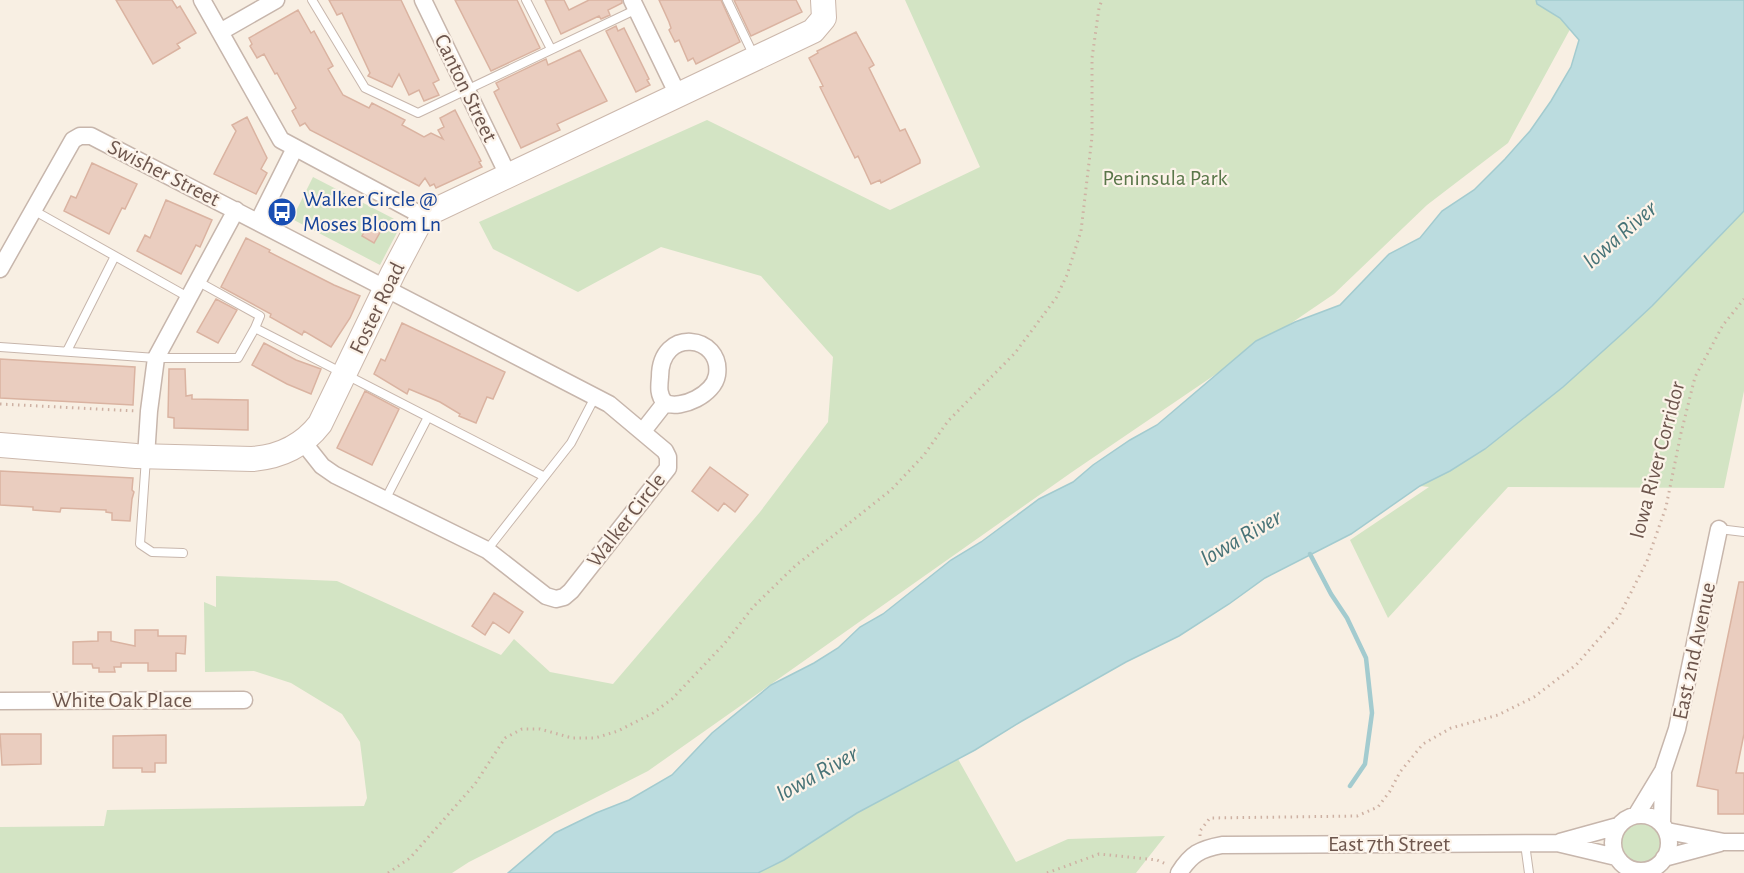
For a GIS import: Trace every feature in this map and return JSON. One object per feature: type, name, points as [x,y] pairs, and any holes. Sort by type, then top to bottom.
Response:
[{"type":"street","points":[[202,0],[281,140],[423,216],[813,31],[824,18],[823,0]]},
{"type":"street","points":[[220,32],[276,0]]},
{"type":"street","name":"Canton Street","points":[[423,0],[508,175]]},
{"type":"street","points":[[634,5],[678,95]]},
{"type":"street","name":"Swisher Street","points":[[0,269],[73,140],[80,136],[91,136],[386,289]]},
{"type":"street","points":[[258,222],[296,148]]},
{"type":"street","points":[[146,457],[156,358],[236,210]]},
{"type":"street","name":"Foster Road","points":[[0,445],[146,457],[270,458],[303,442],[320,424],[423,216]]},
{"type":"street","name":"Walker Circle","points":[[303,442],[322,466],[335,475],[487,550],[539,592],[556,599],[564,597],[571,591],[668,468],[668,457],[665,450],[609,404],[386,289]]},
{"type":"street","points":[[643,431],[665,403]]},
{"type":"street","name":"East 2nd Avenue","points":[[1637,814],[1663,771],[1677,729],[1719,530]]},
{"type":"street","name":"White Oak Place","points":[[0,701],[244,700]]},
{"type":"street","name":"East 2nd Avenue","points":[[1663,771],[1664,828]]},
{"type":"street","points":[[1655,867],[1669,846],[1664,828],[1654,817],[1637,814],[1628,817],[1618,826],[1612,839],[1612,848],[1620,864],[1629,869],[1638,871],[1655,867],[1724,842]]},
{"type":"street","name":"East 7th Street","points":[[1200,851],[1204,848],[1222,845],[1557,843],[1618,826]]},
{"type":"street","points":[[1664,828],[1724,842],[1744,843]]},
{"type":"street","name":"East 7th Street","points":[[1557,843],[1620,864]]},
{"type":"street","points":[[1180,871],[1188,859],[1200,851]]},
{"type":"lane","points":[[312,0],[365,88],[418,113],[634,5]]},
{"type":"lane","points":[[526,0],[552,48]]},
{"type":"lane","points":[[727,0],[756,59]]},
{"type":"lane","points":[[33,210],[188,297]]},
{"type":"lane","points":[[66,351],[115,256]]},
{"type":"lane","points":[[0,347],[156,358],[238,358],[260,316],[197,280]]},
{"type":"lane","points":[[255,328],[543,476]]},
{"type":"lane","points":[[487,550],[572,442],[595,397]]},
{"type":"lane","points":[[385,500],[428,417]]},
{"type":"lane","points":[[146,457],[140,544],[152,552],[183,553]]},
{"type":"lane","points":[[1719,530],[1744,532]]},
{"type":"lane","points":[[1525,844],[1529,873]]},
{"type":"path","points":[[388,873],[410,858],[475,784],[505,738],[522,729],[540,729],[572,738],[595,738],[618,731],[653,713],[672,699],[725,643],[753,606],[795,566],[891,490],[924,455],[948,422],[1015,353],[1056,298],[1067,275],[1081,231],[1092,137],[1092,58],[1102,0]]},
{"type":"path","name":"Iowa River Corridor","points":[[1200,851],[1200,831],[1210,818],[1357,816],[1378,807],[1400,772],[1423,744],[1451,728],[1498,715],[1525,701],[1576,665],[1619,616],[1647,561],[1666,507],[1695,377],[1724,325],[1744,299]]},
{"type":"path","points":[[0,404],[138,411]]},
{"type":"path","points":[[1047,873],[1099,854],[1157,860],[1180,871]]},
{"type":"green space","name":"Peninsula Park","points":[[905,0],[1586,0],[1508,143],[1427,205],[1334,294],[1072,472],[648,771],[469,862],[452,873],[0,873],[0,827],[104,826],[107,810],[364,806],[367,798],[360,742],[342,714],[291,683],[254,671],[205,672],[204,602],[216,607],[216,576],[337,581],[501,655],[514,639],[550,672],[613,684],[760,512],[828,422],[833,357],[761,276],[661,247],[578,292],[493,249],[479,222],[707,120],[890,210],[980,167]]},
{"type":"green space","points":[[313,177],[402,223],[380,265],[292,219]]},
{"type":"green space","points":[[1744,211],[1744,391],[1724,488],[1508,487],[1388,618],[1350,540],[1429,487],[1420,486],[1450,471],[1485,449],[1563,387],[1652,306]]},
{"type":"green space","points":[[958,759],[1016,862],[1068,839],[1165,836],[1136,873],[726,873]]},
{"type":"green space","points":[[1641,821],[1656,827],[1662,842],[1656,857],[1641,863],[1626,857],[1620,842],[1626,827]]},
{"type":"water","name":"Iowa River","points":[[1536,0],[1744,0],[1744,211],[1652,306],[1563,387],[1485,449],[1450,471],[1420,486],[1351,534],[1265,578],[1179,636],[1126,662],[975,750],[857,813],[784,860],[758,873],[508,873],[555,833],[629,800],[672,775],[712,733],[771,685],[838,648],[860,627],[883,614],[951,560],[981,542],[1039,499],[1073,482],[1093,465],[1157,425],[1256,341],[1295,322],[1340,305],[1389,254],[1420,238],[1442,211],[1474,190],[1530,131],[1571,67],[1579,40],[1560,18],[1537,4]]},
{"type":"building","points":[[116,0],[172,0],[177,8],[180,6],[196,33],[177,44],[180,48],[153,64]]},
{"type":"building","points":[[329,0],[401,0],[439,80],[433,83],[439,95],[424,101],[419,90],[409,95],[399,74],[392,87],[368,76],[370,73],[342,13],[337,15]]},
{"type":"building","points":[[455,0],[517,0],[540,48],[491,71]]},
{"type":"building","points":[[545,0],[564,0],[569,10],[589,0],[622,0],[622,3],[608,10],[610,15],[601,19],[599,16],[561,34]]},
{"type":"building","points":[[659,0],[721,0],[740,42],[696,64],[693,58],[688,61],[679,40],[675,42],[669,30],[671,28],[669,22]]},
{"type":"building","points":[[734,0],[796,0],[802,12],[751,36]]},
{"type":"building","points":[[298,10],[311,33],[314,31],[333,66],[328,69],[343,95],[369,108],[372,103],[405,120],[402,125],[424,137],[431,133],[443,139],[438,130],[444,127],[440,118],[455,110],[482,167],[436,188],[434,184],[430,186],[425,178],[419,186],[310,130],[305,123],[300,126],[292,111],[296,108],[277,73],[275,74],[264,54],[257,58],[250,46],[252,44],[249,38]]},
{"type":"building","points":[[616,26],[618,31],[624,28],[649,79],[647,80],[650,85],[636,92],[606,31]]},
{"type":"building","points":[[856,32],[874,65],[869,68],[900,131],[905,129],[920,160],[920,163],[881,183],[880,180],[871,184],[858,156],[855,158],[820,87],[823,86],[809,58],[818,53],[817,51]]},
{"type":"building","points":[[580,50],[607,101],[557,124],[560,130],[521,148],[494,92],[499,89],[496,83],[546,59],[548,65]]},
{"type":"building","points":[[247,117],[267,158],[261,169],[267,173],[256,194],[214,174],[236,131],[232,125]]},
{"type":"building","points":[[92,163],[137,184],[109,234],[64,211],[71,196],[76,198]]},
{"type":"building","points":[[166,200],[212,220],[200,247],[196,245],[181,274],[137,251],[145,235],[150,238]]},
{"type":"building","points":[[371,220],[383,227],[374,243],[362,236]]},
{"type":"building","points":[[246,238],[270,250],[269,252],[360,296],[350,318],[331,347],[304,331],[302,335],[270,317],[271,314],[221,287]]},
{"type":"building","points":[[216,299],[237,310],[218,343],[197,332]]},
{"type":"building","points":[[402,323],[505,372],[493,399],[487,397],[476,423],[459,416],[460,414],[440,402],[409,389],[407,394],[374,374],[381,359],[385,361]]},
{"type":"building","points":[[264,343],[296,360],[321,369],[311,394],[252,365]]},
{"type":"building","points":[[0,359],[135,367],[133,405],[0,398]]},
{"type":"building","points":[[169,369],[185,369],[186,396],[192,395],[192,399],[248,400],[248,430],[174,428],[174,418],[168,417]]},
{"type":"building","points":[[365,391],[399,409],[372,465],[337,448]]},
{"type":"building","points":[[710,467],[748,495],[735,512],[724,503],[718,511],[692,491]]},
{"type":"building","points":[[0,471],[133,478],[132,490],[134,492],[130,521],[112,520],[112,513],[106,510],[61,508],[60,512],[33,510],[33,507],[0,505]]},
{"type":"building","points":[[1739,582],[1744,582],[1744,734],[1736,773],[1744,773],[1744,814],[1718,814],[1718,790],[1697,786]]},
{"type":"building","points":[[494,593],[523,612],[509,633],[493,622],[485,635],[472,626]]},
{"type":"building","points":[[135,630],[158,630],[158,636],[186,636],[185,654],[176,653],[176,671],[148,671],[148,663],[121,663],[121,667],[114,667],[115,672],[99,672],[99,668],[93,668],[92,664],[73,664],[73,642],[98,641],[98,632],[111,632],[111,641],[135,646]]},
{"type":"building","points":[[0,734],[41,734],[41,764],[2,765]]},
{"type":"building","points":[[166,735],[166,763],[155,763],[155,772],[142,772],[142,768],[113,768],[113,736]]},
{"type":"waterway","points":[[1310,554],[1331,594],[1347,618],[1366,658],[1372,713],[1365,764],[1350,786]]},
{"type":"place","name":"Walker Circle @ Moses Bloom Ln","points":[[282,212]]}]
